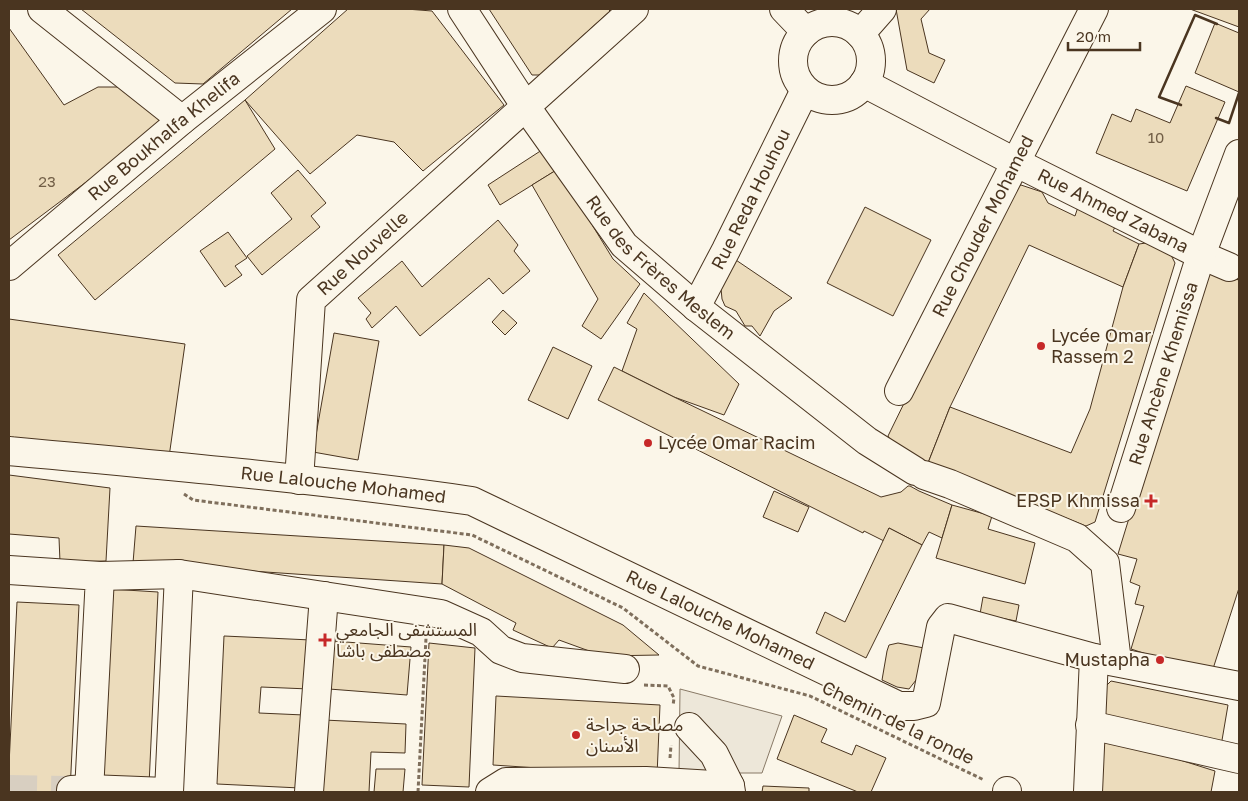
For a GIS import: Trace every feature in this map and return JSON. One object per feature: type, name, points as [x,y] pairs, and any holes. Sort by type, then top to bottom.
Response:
[{"type":"street","points":[[42,9],[182,120]]},
{"type":"street","name":"Rue Boukhalfa Khelifa","points":[[9,266],[182,120],[322,9]]},
{"type":"street","name":"Rue des Frères Meslem","points":[[462,9],[526,107],[624,245],[696,307],[867,441],[920,473],[1077,538],[1105,563],[1113,623],[1090,725],[1088,792]]},
{"type":"street","name":"Rue Nouvelle","points":[[299,480],[311,300],[634,9]]},
{"type":"street","points":[[784,9],[806,32]]},
{"type":"street","points":[[860,34],[882,9]]},
{"type":"street","name":"Rue Chouder Mohamed","points":[[899,391],[1094,9]]},
{"type":"street","points":[[827,23],[839,23],[850,27],[860,34],[867,44],[871,58],[870,71],[864,83],[855,93],[843,99],[830,101],[816,97],[805,90],[797,80],[793,67],[793,54],[798,42],[806,32],[816,26],[827,23]]},
{"type":"street","name":"Rue Ahmed Zabana","points":[[864,83],[1015,162],[1201,255],[1229,267]]},
{"type":"street","name":"Rue Reda Houhou","points":[[696,307],[805,90]]},
{"type":"street","name":"Rue Ahcène Khemissa","points":[[1122,508],[1201,255],[1239,154]]},
{"type":"street","name":"Rue Lalouche Mohamed","points":[[9,451],[403,491],[472,501],[899,706],[914,706],[926,703],[941,628],[948,618],[1105,660],[1239,686]]},
{"type":"street","points":[[9,570],[100,576],[179,574],[441,614],[481,632],[501,650],[522,658],[632,677]]},
{"type":"street","points":[[100,576],[82,791],[168,792],[179,574]]},
{"type":"street","points":[[309,792],[324,596]]},
{"type":"street","points":[[1090,725],[1239,759]]},
{"type":"street","points":[[678,726],[714,754],[731,789]]},
{"type":"street","points":[[490,792],[506,782],[646,781],[731,789]]},
{"type":"path","name":"Chemin de la ronde","points":[[177,489],[193,500],[472,535],[623,608],[698,666],[810,696],[1007,792]]},
{"type":"path","points":[[418,792],[426,630]]},
{"type":"path","points":[[632,677],[668,686],[674,698],[678,726],[668,783]]},
{"type":"shaded area","points":[[680,689],[782,716],[762,773],[679,773]]},
{"type":"building","points":[[81,9],[292,9],[203,84],[175,83]]},
{"type":"building","points":[[348,9],[432,11],[504,105],[423,171],[394,142],[357,135],[310,174],[245,100]]},
{"type":"building","points":[[489,9],[608,9],[610,11],[540,75],[532,75]]},
{"type":"building","points":[[896,9],[930,9],[921,19],[929,53],[945,60],[934,83],[907,70]]},
{"type":"building","points":[[1190,9],[1239,9],[1239,27]]},
{"type":"building","points":[[1215,23],[1239,33],[1239,92],[1195,73]]},
{"type":"building","points":[[9,28],[64,105],[98,87],[137,87],[162,125],[9,240]]},
{"type":"building","points":[[1186,86],[1225,102],[1187,191],[1096,153],[1112,114],[1131,122],[1136,109],[1170,123]]},
{"type":"building","points":[[245,100],[275,149],[95,300],[58,255]]},
{"type":"building","points":[[545,148],[558,169],[500,205],[488,185]]},
{"type":"building","points":[[558,169],[613,259],[640,284],[601,339],[582,326],[598,299],[532,185]]},
{"type":"building","points":[[298,170],[326,203],[311,216],[320,227],[262,275],[247,256],[292,219],[271,193]]},
{"type":"building","points":[[1021,185],[1042,192],[1048,203],[1075,216],[1078,207],[1116,225],[1113,231],[1139,244],[1123,287],[1029,245],[950,407],[928,463],[895,449],[888,436],[1007,193]]},
{"type":"building","points":[[865,207],[931,240],[893,316],[827,283]]},
{"type":"building","points":[[498,220],[518,245],[514,251],[530,271],[503,294],[489,278],[420,336],[396,306],[372,328],[366,319],[371,313],[358,298],[402,261],[422,287]]},
{"type":"building","points":[[228,232],[247,258],[235,266],[242,275],[225,287],[200,251]]},
{"type":"building","points":[[1146,243],[1169,251],[1175,263],[1095,522],[1086,526],[928,463],[950,407],[1071,453],[1090,409],[1123,287],[1139,244]]},
{"type":"building","points":[[730,256],[792,298],[774,311],[760,336],[752,326],[745,326],[736,311],[725,306],[722,299],[720,278]]},
{"type":"building","points":[[1205,271],[1239,280],[1239,588],[1211,675],[1131,649],[1144,606],[1135,604],[1140,586],[1130,582],[1137,559],[1118,554]]},
{"type":"building","points":[[644,293],[739,384],[724,415],[674,397],[622,371],[637,329],[627,323]]},
{"type":"building","points":[[503,310],[517,323],[505,335],[492,322]]},
{"type":"building","points":[[9,319],[185,344],[169,457],[9,437]]},
{"type":"building","points":[[334,333],[379,341],[358,460],[313,452]]},
{"type":"building","points":[[553,347],[592,366],[568,419],[528,400]]},
{"type":"building","points":[[614,367],[881,497],[901,492],[910,486],[952,505],[942,538],[929,532],[922,545],[889,528],[884,541],[864,531],[863,533],[598,400]]},
{"type":"building","points":[[9,475],[110,488],[106,561],[60,562],[59,538],[9,534]]},
{"type":"building","points":[[774,491],[809,507],[798,532],[763,517]]},
{"type":"building","points":[[952,505],[992,516],[988,529],[1035,543],[1025,584],[936,558]]},
{"type":"building","points":[[136,526],[444,545],[442,584],[133,563]]},
{"type":"building","points":[[889,528],[922,545],[866,658],[816,633],[825,612],[845,622]]},
{"type":"building","points":[[444,545],[469,548],[623,625],[659,655],[603,656],[559,640],[552,648],[513,630],[516,623],[442,584]]},
{"type":"building","points":[[110,589],[158,592],[149,785],[101,782]]},
{"type":"building","points":[[983,597],[1019,605],[1016,621],[980,614]]},
{"type":"building","points":[[17,602],[79,605],[70,792],[9,792]]},
{"type":"building","points":[[224,636],[311,640],[309,689],[261,687],[259,713],[304,715],[300,788],[217,784]]},
{"type":"building","points":[[333,641],[411,647],[407,695],[329,689]]},
{"type":"building","points":[[429,643],[475,648],[469,787],[422,785]]},
{"type":"building","points":[[898,643],[924,648],[920,675],[909,689],[897,687],[882,680],[889,645]]},
{"type":"building","points":[[1111,681],[1228,705],[1220,752],[1106,724],[1104,688]]},
{"type":"building","name":"مصلحة جراحة الأسنان","points":[[496,696],[660,705],[657,776],[493,765]]},
{"type":"building","points":[[794,715],[827,729],[821,742],[852,755],[856,745],[886,758],[871,792],[858,792],[777,759]]},
{"type":"building","points":[[324,720],[406,724],[405,753],[371,752],[369,792],[321,792]]},
{"type":"building","points":[[1101,735],[1215,771],[1211,792],[1096,792]]},
{"type":"building","points":[[376,769],[405,769],[403,792],[374,792]]},
{"type":"building","points":[[763,786],[809,788],[809,792],[762,792]]},
{"type":"tunnel","points":[[9,789],[70,790]]},
{"type":"wall","points":[[1181,105],[1159,97],[1195,15],[1217,24]]},
{"type":"wall","points":[[1216,118],[1229,123],[1239,93]]},
{"type":"place","name":"Lycée Omar Rassem 2","points":[[1041,346]]},
{"type":"place","name":"Lycée Omar Racim","points":[[648,443]]},
{"type":"place","name":"EPSP Khmissa","points":[[1151,501]]},
{"type":"place","name":"المستشفى الجامعي مصطفى باشا","points":[[325,640]]},
{"type":"place","name":"Mustapha","points":[[1160,660]]},
{"type":"place","name":"مصلحة جراحة الأسنان","points":[[576,735]]}]
